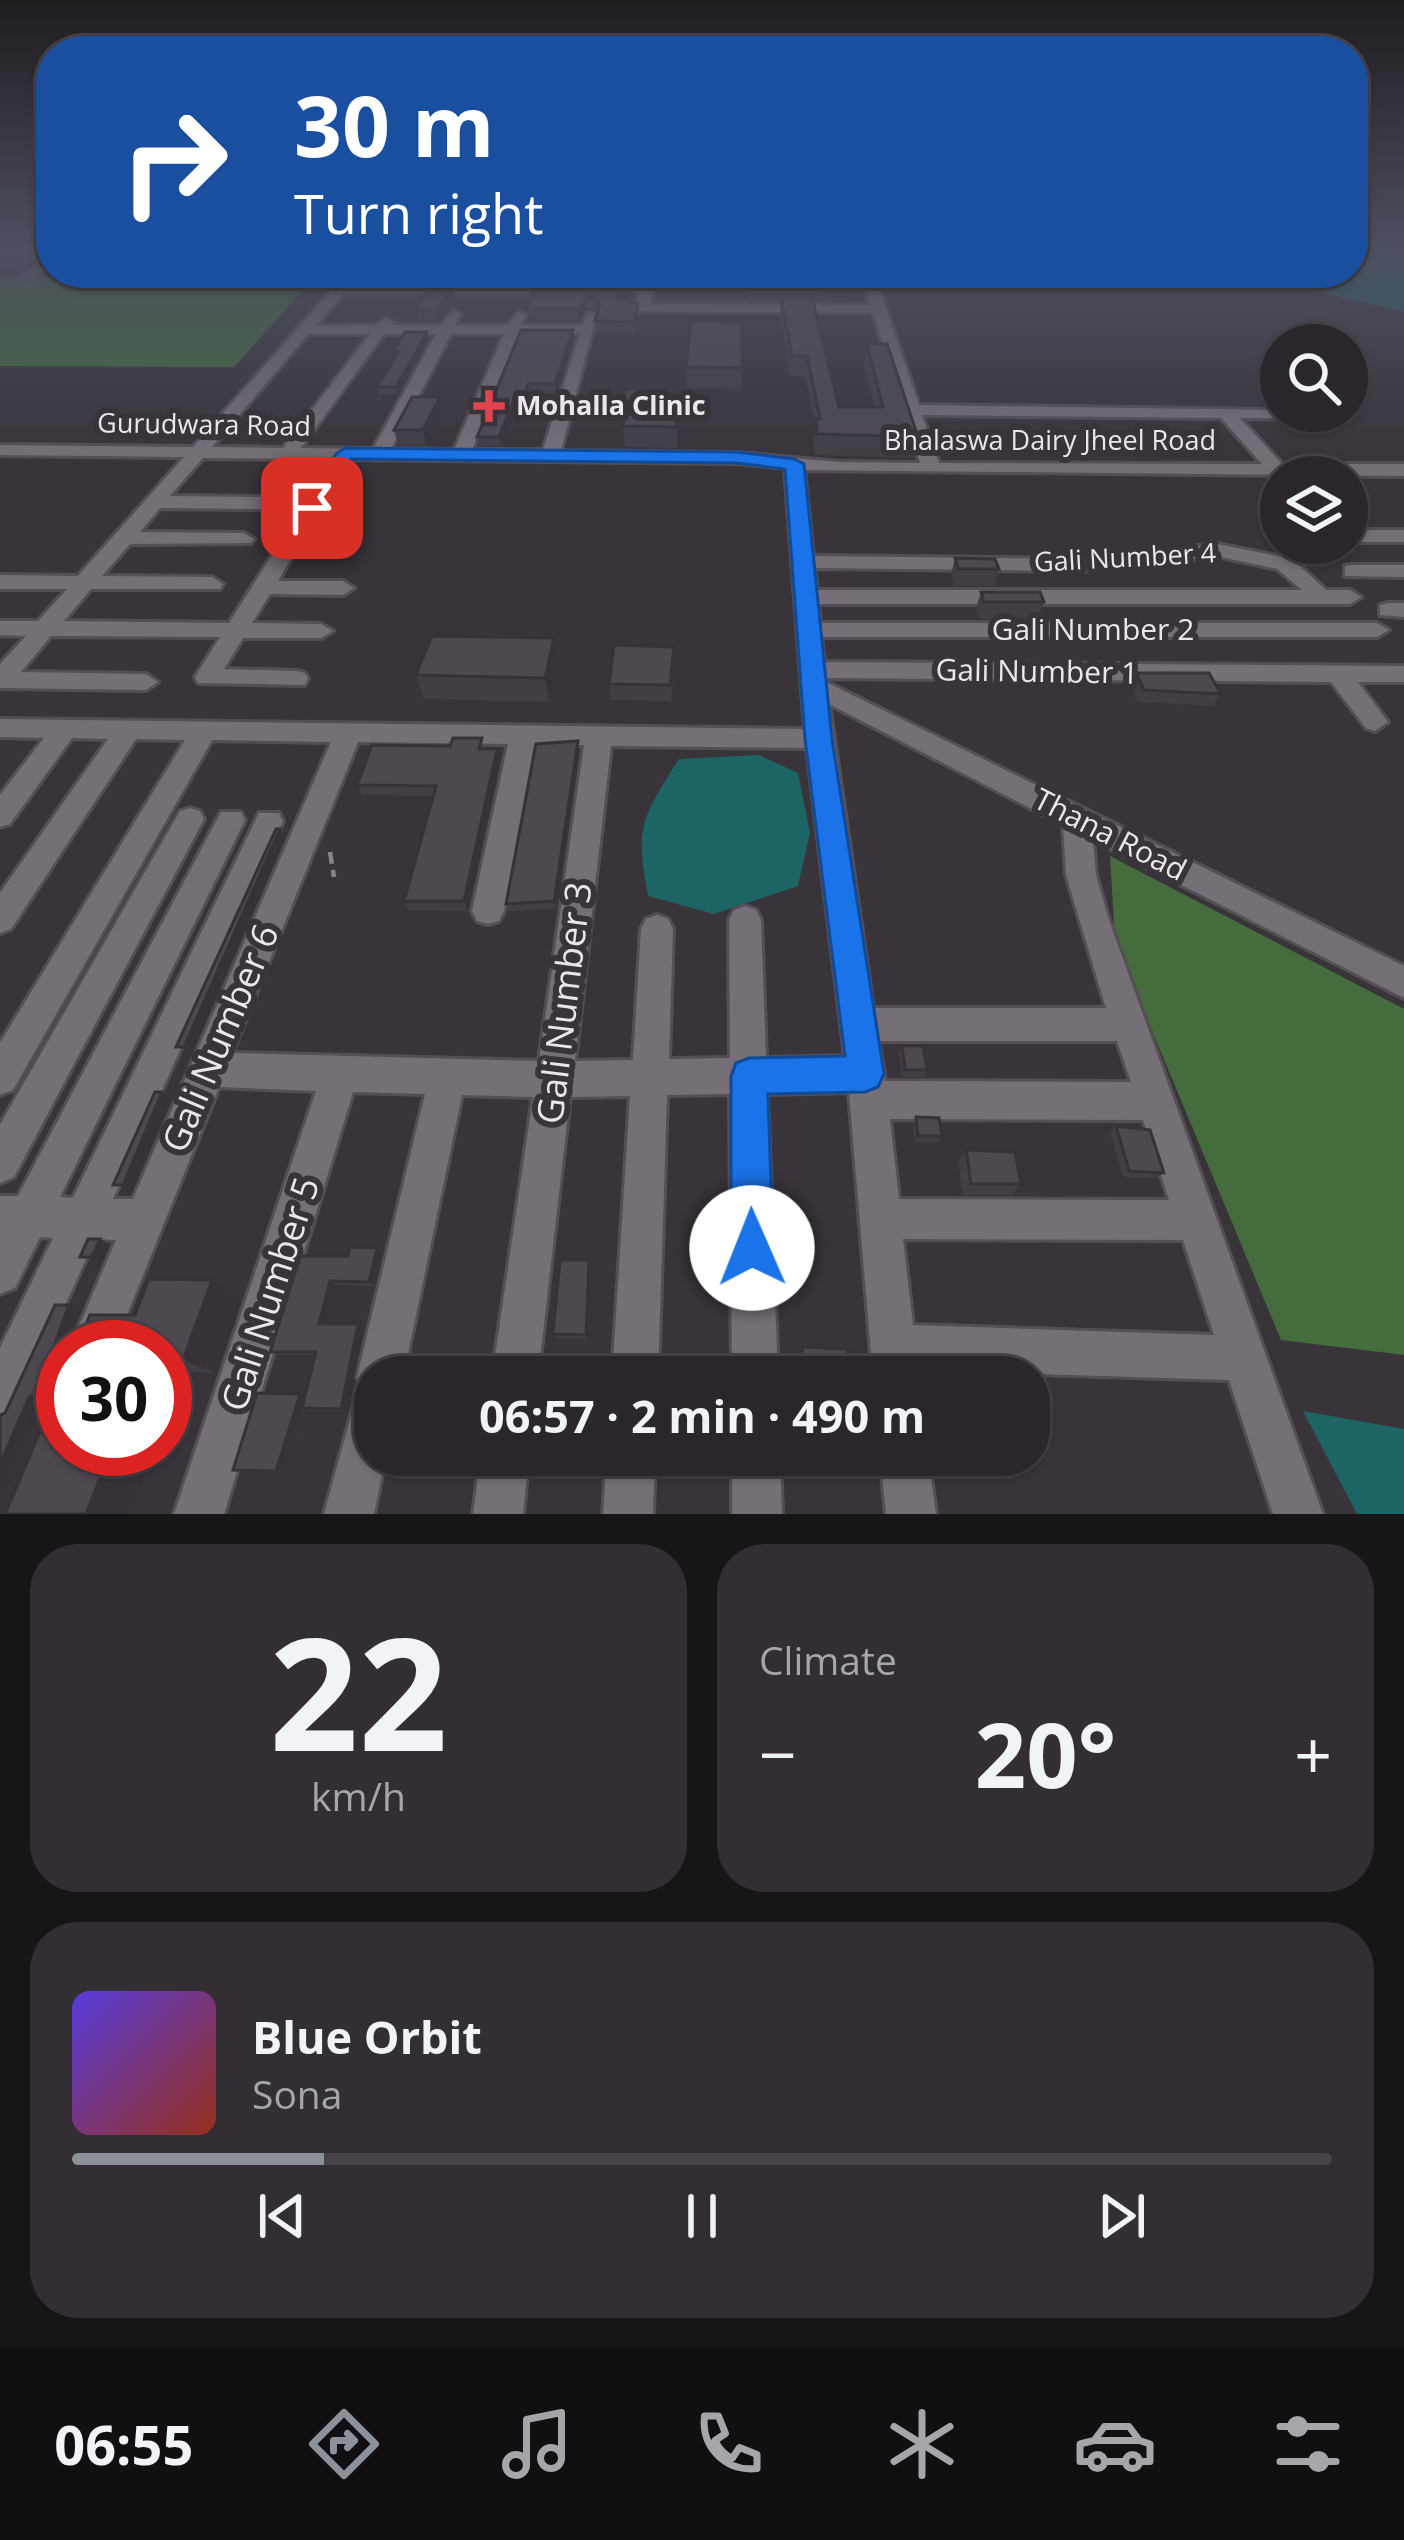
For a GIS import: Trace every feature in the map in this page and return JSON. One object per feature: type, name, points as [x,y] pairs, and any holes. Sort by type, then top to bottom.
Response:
[{"type":"street","points":[[0,680],[315,321]]},
{"type":"street","points":[[288,453],[386,321]]},
{"type":"street","points":[[379,454],[451,321]]},
{"type":"street","points":[[461,455],[517,321]]},
{"type":"street","points":[[550,456],[590,321]]},
{"type":"street","points":[[883,321],[931,467]]},
{"type":"street","points":[[308,330],[588,329]]},
{"type":"street","points":[[1040,392],[1052,412]]},
{"type":"street","points":[[1171,393],[1187,413]]},
{"type":"street","points":[[912,410],[983,402],[1052,412],[1260,417]]},
{"type":"street","points":[[1226,413],[1264,456]]},
{"type":"street","name":"Gurudwara Road","points":[[0,450],[737,458],[839,468]]},
{"type":"street","points":[[296,679],[207,677],[345,454]]},
{"type":"street","points":[[794,464],[818,739],[867,1087],[893,1356]]},
{"type":"street","name":"Bhalaswa Dairy Jheel Road","points":[[839,468],[1260,470]]},
{"type":"street","name":"Bhalaswa Dairy Jheel Road","points":[[1368,470],[1404,470]]},
{"type":"street","points":[[153,502],[267,503]]},
{"type":"street","points":[[312,508],[349,508]]},
{"type":"street","points":[[1368,536],[1404,536]]},
{"type":"street","points":[[121,538],[244,539]]},
{"type":"street","points":[[292,540],[329,540]]},
{"type":"street","name":"Gali Number 4","points":[[803,562],[1082,565],[1201,550],[1261,557],[1299,573],[1320,597]]},
{"type":"street","points":[[1353,571],[1404,571]]},
{"type":"street","points":[[1247,572],[1267,598]]},
{"type":"street","points":[[0,582],[212,584]]},
{"type":"street","points":[[262,587],[343,589]]},
{"type":"street","points":[[806,597],[1350,597]]},
{"type":"street","points":[[1111,599],[1142,673]]},
{"type":"street","name":"Gali Number 2","points":[[810,630],[1126,630],[1390,617]]},
{"type":"street","points":[[0,628],[321,631]]},
{"type":"street","name":"Gali Number 1","points":[[815,678],[1404,674]]},
{"type":"street","points":[[1339,675],[1375,722]]},
{"type":"street","name":"Thana Road","points":[[815,678],[1077,818],[1404,983]]},
{"type":"street","points":[[0,680],[146,682]]},
{"type":"street","points":[[0,728],[818,739]]},
{"type":"street","points":[[0,816],[65,729]]},
{"type":"street","points":[[0,1077],[205,729]]},
{"type":"street","points":[[0,919],[128,730]]},
{"type":"street","name":"Gali Number 6","points":[[103,1320],[349,731]]},
{"type":"street","name":"Gali Number 3","points":[[518,1356],[599,734]]},
{"type":"street","points":[[488,910],[523,735]]},
{"type":"street","points":[[1077,818],[1081,875],[1298,1514]]},
{"type":"street","points":[[152,819],[311,821]]},
{"type":"street","points":[[0,1163],[190,819]]},
{"type":"street","points":[[0,1273],[14,1217],[175,929],[250,820]]},
{"type":"street","points":[[0,1398],[219,930],[250,820]]},
{"type":"street","points":[[745,920],[755,1356]]},
{"type":"street","points":[[87,928],[264,932]]},
{"type":"street","points":[[636,1356],[657,929]]},
{"type":"street","points":[[859,1024],[1130,1024]]},
{"type":"street","points":[[222,1071],[447,1077],[749,1076],[867,1087],[1156,1101]]},
{"type":"street","name":"Gali Number 5","points":[[199,1514],[340,1075]]},
{"type":"street","points":[[385,1356],[447,1077]]},
{"type":"street","points":[[14,1217],[144,1220]]},
{"type":"street","points":[[880,1219],[1197,1220]]},
{"type":"street","points":[[1050,1360],[1244,1358]]},
{"type":"street","points":[[350,1514],[358,1476]]},
{"type":"street","points":[[498,1514],[503,1476]]},
{"type":"street","points":[[628,1514],[630,1476]]},
{"type":"street","points":[[757,1476],[758,1514]]},
{"type":"street","points":[[906,1476],[910,1514]]},
{"type":"green space","points":[[0,321],[276,321],[234,367],[0,366]]},
{"type":"green space","points":[[1110,856],[1404,1009],[1404,1355],[1281,1340],[1115,942]]},
{"type":"water","points":[[759,755],[798,773],[810,833],[798,886],[714,914],[648,896],[642,854],[644,824],[679,759]]},
{"type":"water","points":[[1303,1411],[1404,1429],[1404,1514],[1357,1514]]},
{"type":"building","points":[[691,321],[742,322],[742,368],[686,367]]},
{"type":"building","points":[[785,321],[818,321],[839,407],[883,407],[867,344],[887,344],[918,437],[817,434],[816,419],[820,419],[807,356],[792,356]]},
{"type":"building","points":[[521,330],[573,330],[555,384],[528,384],[525,394],[516,394],[499,437],[477,437]]},
{"type":"building","points":[[405,332],[427,332],[396,387],[377,387],[398,352],[393,352]]},
{"type":"building","points":[[625,389],[653,389],[651,410],[677,410],[676,427],[623,426]]},
{"type":"building","points":[[412,397],[440,397],[423,430],[394,430]]},
{"type":"building","points":[[955,558],[995,559],[999,569],[958,569]]},
{"type":"building","points":[[981,592],[1040,592],[1044,602],[984,602]]},
{"type":"building","points":[[432,636],[554,638],[545,678],[416,675]]},
{"type":"building","points":[[614,645],[674,647],[670,685],[609,684]]},
{"type":"building","points":[[1136,673],[1209,673],[1221,694],[1144,690]]},
{"type":"building","points":[[453,738],[482,738],[479,749],[497,749],[464,901],[404,901],[436,786],[357,785],[372,745],[450,746]]},
{"type":"building","points":[[578,741],[554,901],[506,904],[536,744]]},
{"type":"building","points":[[276,829],[280,829],[184,1047],[176,1047]]},
{"type":"building","points":[[902,1046],[923,1046],[927,1070],[905,1070]]},
{"type":"building","points":[[155,1092],[162,1092],[123,1185],[113,1185]]},
{"type":"building","points":[[916,1117],[939,1118],[942,1136],[918,1136]]},
{"type":"building","points":[[1116,1126],[1150,1130],[1164,1173],[1129,1171]]},
{"type":"building","points":[[966,1150],[1015,1152],[1021,1184],[971,1184]]},
{"type":"building","points":[[88,1239],[100,1239],[92,1257],[80,1257]]},
{"type":"building","points":[[350,1247],[377,1248],[369,1282],[330,1281],[319,1324],[358,1324],[341,1409],[302,1408],[316,1352],[270,1352],[300,1256],[348,1256]]},
{"type":"building","points":[[560,1260],[589,1260],[586,1335],[553,1334]]},
{"type":"building","points":[[149,1279],[212,1280],[192,1335],[192,1320],[88,1320],[90,1315],[135,1315]]},
{"type":"building","points":[[55,1305],[69,1305],[64,1320],[48,1320]]},
{"type":"building","points":[[36,1346],[36,1394],[29,1397],[0,1464],[0,1415]]},
{"type":"building","points":[[802,1347],[847,1349],[848,1356],[803,1356]]},
{"type":"building","points":[[257,1393],[300,1394],[276,1471],[233,1470]]},
{"type":"building","points":[[36,1441],[36,1476],[101,1476],[86,1514],[5,1514]]},
{"type":"place","name":"Mohalla Clinic","points":[[489,406]]},
{"type":"route","points":[[312,508],[345,454],[737,458],[794,464],[818,739],[865,1074],[749,1076],[752,1248]]}]
